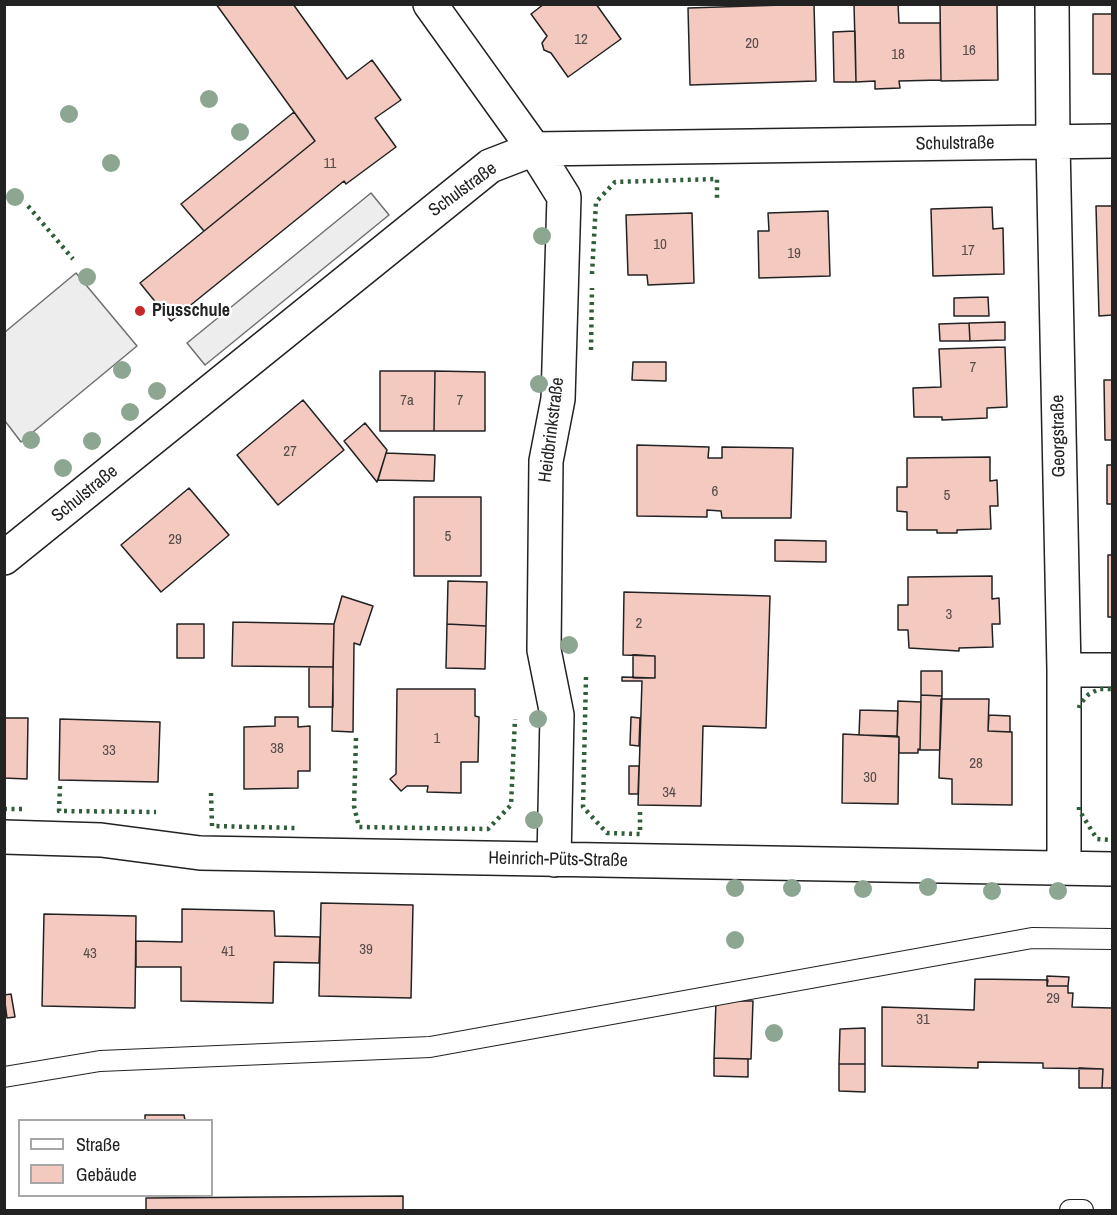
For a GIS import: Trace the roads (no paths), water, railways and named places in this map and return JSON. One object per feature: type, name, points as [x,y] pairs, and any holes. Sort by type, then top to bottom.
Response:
[{"type":"street","name":"Heidbrinkstraße","points":[[430,4],[534,149],[564,197],[558,399],[546,461],[544,650],[557,715],[554,860]]},
{"type":"street","name":"Georgstraße","points":[[1052,4],[1065,670],[1064,868]]},
{"type":"street","name":"Schulstraße","points":[[4,558],[490,166],[534,149],[1113,141]]},
{"type":"street","points":[[1065,670],[1113,670]]},
{"type":"street","name":"Heinrich-Püts-Straße","points":[[4,837],[101,840],[200,853],[1113,869]]},
{"type":"lane","points":[[4,1077],[100,1061],[429,1047],[1032,938],[1113,939]]},
{"type":"lane","points":[[1070,1210],[1083,1210]]},
{"type":"place","name":"Piusschule","points":[[140,311]]}]
